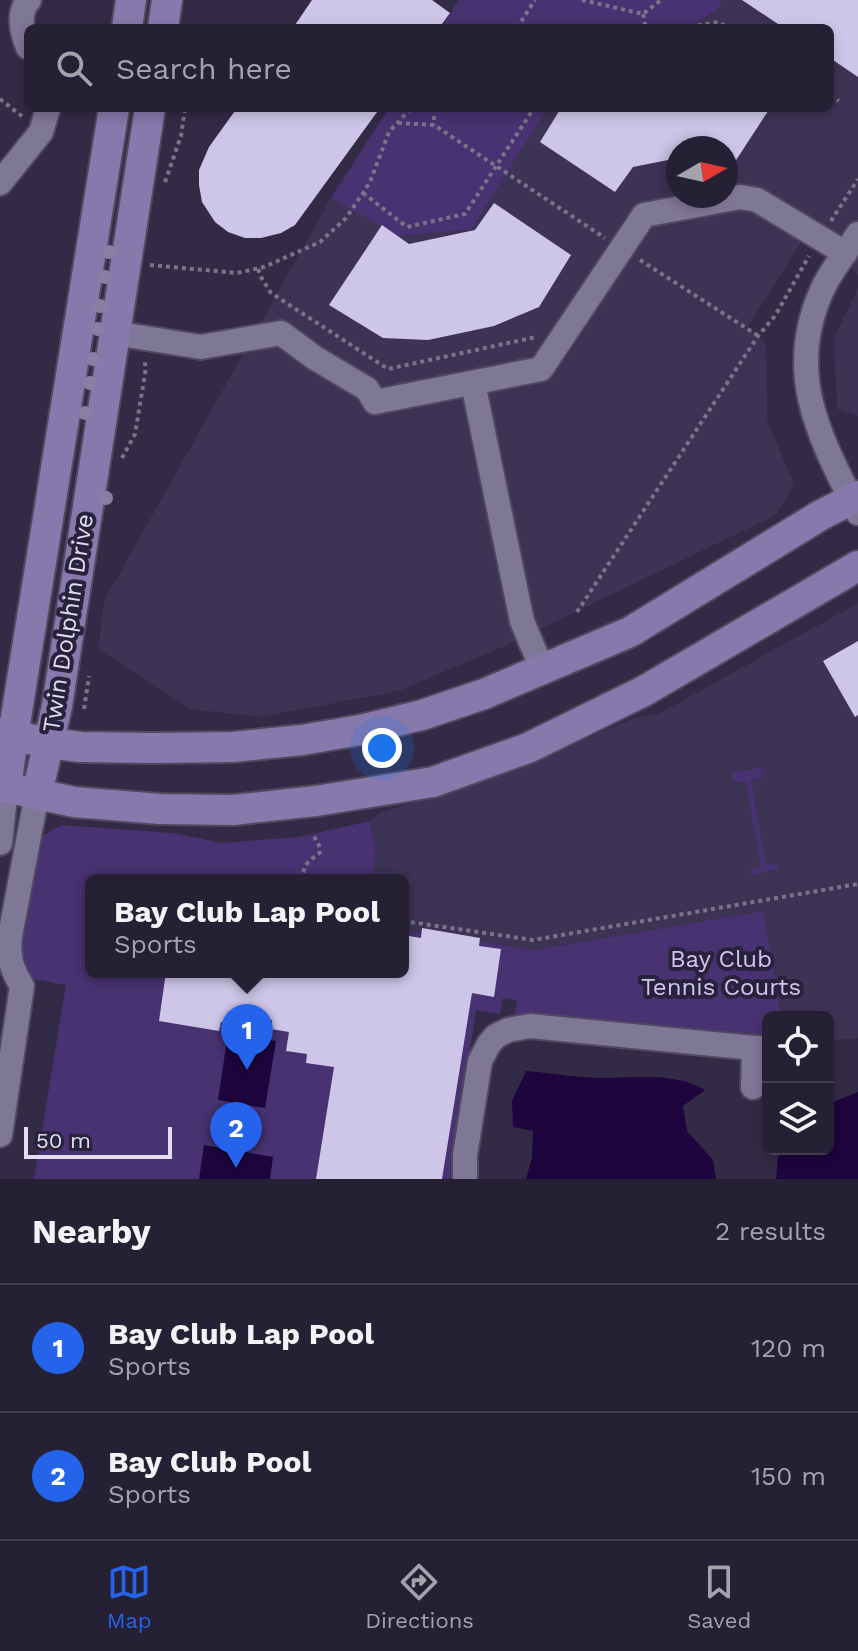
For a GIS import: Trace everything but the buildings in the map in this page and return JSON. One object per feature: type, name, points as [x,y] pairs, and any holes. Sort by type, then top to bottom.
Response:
[{"type":"main road","points":[[128,24],[131,0]]},
{"type":"main road","points":[[164,24],[167,0]]},
{"type":"main road","name":"Twin Dolphin Drive","points":[[3,787],[6,734],[113,112]]},
{"type":"main road","name":"Twin Dolphin Drive","points":[[37,794],[57,706],[149,112]]},
{"type":"main road","points":[[6,734],[80,747],[233,747],[302,740],[422,715],[484,694],[630,632],[807,523],[856,502]]},
{"type":"main road","points":[[3,787],[74,802],[160,809],[233,810],[316,801],[433,782],[528,748],[644,691],[858,566]]},
{"type":"street","points":[[24,33],[21,23],[24,5],[29,0]]},
{"type":"street","points":[[0,183],[41,132],[40,116]]},
{"type":"street","points":[[114,333],[201,347],[281,333],[367,389],[375,402],[541,369],[644,215],[740,197],[757,200],[820,238],[852,244],[825,283],[813,312],[807,337],[806,371],[809,402],[819,433],[856,502]]},
{"type":"street","points":[[473,383],[522,621],[542,669]]},
{"type":"street","name":"Twin Dolphin Drive","points":[[0,843],[3,787]]},
{"type":"street","name":"Twin Dolphin Drive","points":[[0,1135],[22,986],[12,970],[10,936],[37,794]]},
{"type":"street","points":[[465,1179],[465,1155],[480,1061],[496,1036],[508,1030],[530,1026],[761,1048],[753,1087]]},
{"type":"path","points":[[520,24],[535,0]]},
{"type":"path","points":[[582,0],[643,14]]},
{"type":"path","points":[[643,14],[661,0]]},
{"type":"path","points":[[643,14],[645,24]]},
{"type":"path","points":[[834,98],[839,101]]},
{"type":"path","points":[[0,99],[24,109]]},
{"type":"path","points":[[161,196],[181,136],[184,112]]},
{"type":"path","points":[[150,265],[237,273],[283,260],[320,242],[346,218],[363,193],[389,132],[408,112]]},
{"type":"path","points":[[434,112],[434,125]]},
{"type":"path","points":[[363,193],[407,227],[465,214],[531,112]]},
{"type":"path","points":[[398,123],[434,125],[758,336]]},
{"type":"path","points":[[577,612],[758,336],[775,316],[858,179]]},
{"type":"path","points":[[258,269],[271,293],[388,369],[541,336]]},
{"type":"path","points":[[118,470],[135,434],[146,368],[142,356]]},
{"type":"path","points":[[84,709],[90,664]]},
{"type":"path","points":[[303,874],[306,866],[319,855],[320,845],[313,835]]},
{"type":"path","points":[[409,922],[533,940],[858,884]]},
{"type":"shaded area","points":[[723,0],[858,0],[858,276],[816,218],[748,327],[766,344],[767,420],[794,484],[776,515],[507,645],[398,691],[260,717],[190,709],[98,648],[104,601],[331,198],[398,235],[471,228],[545,112],[834,112],[834,24],[694,24],[716,12]]},
{"type":"shaded area","points":[[858,288],[858,416],[837,409],[834,338]]},
{"type":"shaded area","points":[[858,603],[858,1038],[834,1040],[834,1011],[781,1011],[763,911],[535,950],[409,931],[409,874],[373,874],[376,851],[370,821],[379,813],[500,776],[634,718],[660,713]]},
{"type":"shaded area","points":[[228,1033],[276,1041],[265,1108],[218,1100]]},
{"type":"shaded area","points":[[526,1071],[597,1078],[661,1078],[705,1090],[683,1106],[687,1131],[713,1160],[716,1179],[526,1179],[532,1158],[533,1131],[513,1127],[512,1101]]},
{"type":"shaded area","points":[[858,1092],[858,1179],[776,1179],[780,1155],[834,1155],[834,1102]]},
{"type":"shaded area","points":[[204,1145],[273,1157],[270,1179],[199,1179]]},
{"type":"green space","points":[[459,0],[723,0],[716,11],[694,24],[444,24]]},
{"type":"green space","points":[[386,112],[545,112],[471,229],[398,236],[331,198]]},
{"type":"green space","points":[[760,768],[764,776],[751,780],[766,865],[777,864],[779,869],[752,875],[750,869],[761,866],[746,781],[734,782],[732,776],[734,772]]},
{"type":"green space","name":"Bay Club Tennis Courts","points":[[370,821],[376,851],[373,874],[85,874],[85,978],[409,978],[409,931],[535,950],[763,911],[781,1011],[762,1011],[762,1038],[600,1029],[515,1015],[517,1000],[503,998],[500,1014],[476,1010],[450,1179],[34,1179],[66,985],[34,979],[19,958],[35,840],[61,825],[172,833],[222,843],[299,837]]},
{"type":"place","name":"Bay Club Lap Pool","points":[[247,1070]]},
{"type":"place","name":"Bay Club Pool","points":[[236,1168]]}]
